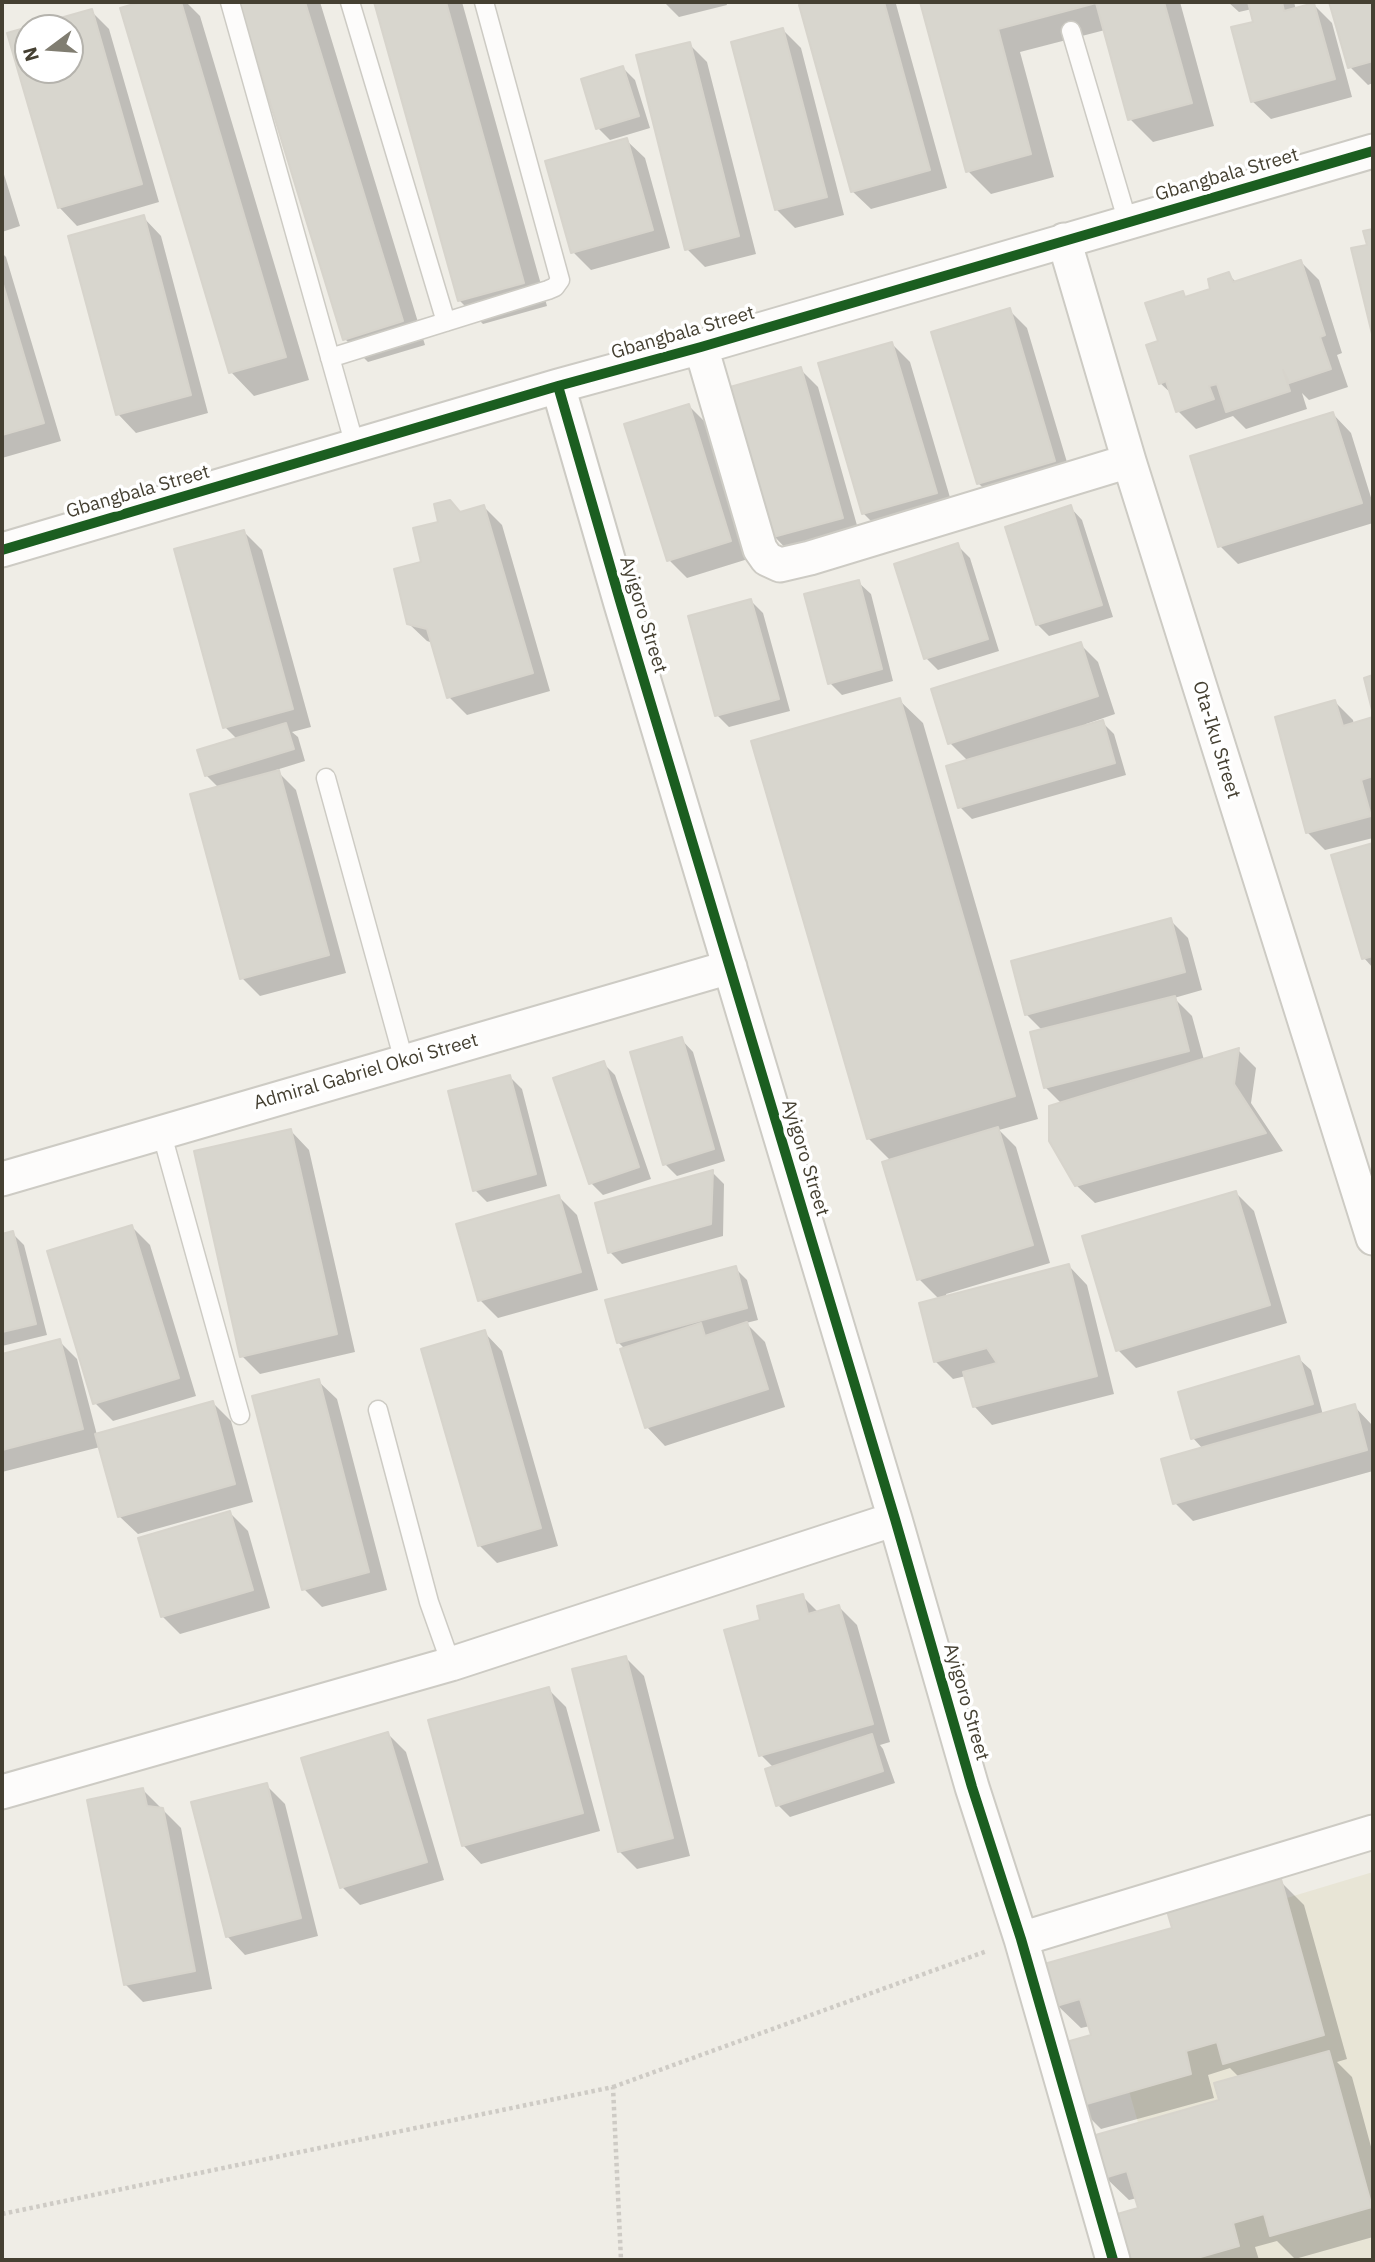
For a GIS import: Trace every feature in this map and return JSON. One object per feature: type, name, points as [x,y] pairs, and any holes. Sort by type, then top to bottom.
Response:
[{"type":"street","name":"Gbangbala Street","points":[[2,550],[558,386],[701,347],[1373,151]]},
{"type":"street","name":"Ota-Iku Street","points":[[1065,240],[1129,461],[1373,1238]]},
{"type":"street","points":[[701,347],[760,549],[767,559],[780,565],[1129,461]]},
{"type":"street","name":"Ayigoro Street","points":[[558,386],[895,1519],[972,1787],[1021,1939],[1113,2260]]},
{"type":"street","name":"Admiral Gabriel Okoi Street","points":[[2,1179],[730,967]]},
{"type":"street","points":[[2,1792],[451,1664],[895,1519]]},
{"type":"street","points":[[1021,1939],[1373,1832]]},
{"type":"lane","points":[[230,2],[355,446]]},
{"type":"lane","points":[[350,2],[446,322]]},
{"type":"lane","points":[[330,358],[548,290],[555,287],[560,280],[484,2]]},
{"type":"lane","points":[[1071,31],[1128,223]]},
{"type":"lane","points":[[326,778],[404,1061]]},
{"type":"lane","points":[[161,1131],[240,1415]]},
{"type":"lane","points":[[378,1410],[429,1602],[451,1664]]},
{"type":"path","points":[[2,2214],[613,2087],[1021,1939]]},
{"type":"path","points":[[613,2087],[621,2260]]},
{"type":"shaded area","points":[[1373,1872],[1373,2260],[1177,2260],[1091,1957]]},
{"type":"building","points":[[141,2],[181,2],[286,357],[229,373],[120,8]]},
{"type":"building","points":[[239,2],[305,2],[403,321],[343,340]]},
{"type":"building","points":[[374,2],[446,2],[524,283],[458,301]]},
{"type":"building","points":[[811,2],[884,2],[930,170],[851,192],[799,5]]},
{"type":"building","points":[[920,2],[1164,2],[1192,103],[1128,120],[1096,3],[998,29],[1031,154],[966,172]]},
{"type":"building","points":[[1248,2],[1282,2],[1284,11],[1314,3],[1335,79],[1251,102],[1231,27],[1253,22]]},
{"type":"building","points":[[1329,2],[1373,2],[1373,61],[1348,68]]},
{"type":"building","points":[[92,9],[142,184],[58,208],[22,84],[84,84],[84,14],[74,14]]},
{"type":"building","points":[[783,28],[827,197],[775,210],[731,42]]},
{"type":"building","points":[[14,31],[14,57],[7,33]]},
{"type":"building","points":[[690,42],[739,236],[685,250],[636,55]]},
{"type":"building","points":[[623,66],[639,116],[596,129],[581,79]]},
{"type":"building","points":[[627,138],[653,230],[571,253],[545,161]]},
{"type":"building","points":[[144,215],[191,395],[116,415],[68,236]]},
{"type":"building","points":[[1373,229],[1373,338],[1351,248],[1367,245],[1363,231]]},
{"type":"building","points":[[1301,260],[1325,335],[1320,337],[1331,369],[1289,383],[1283,370],[1290,391],[1226,412],[1217,384],[1209,386],[1214,399],[1176,412],[1166,381],[1159,384],[1146,345],[1158,341],[1145,303],[1183,291],[1185,297],[1210,289],[1208,279],[1229,272],[1233,282]]},
{"type":"building","points":[[2,281],[44,423],[2,435]]},
{"type":"building","points":[[1010,308],[1055,461],[977,484],[931,332]]},
{"type":"building","points":[[892,342],[937,493],[862,514],[818,363]]},
{"type":"building","points":[[801,367],[843,518],[773,537],[730,387]]},
{"type":"building","points":[[689,404],[731,541],[667,561],[624,424]]},
{"type":"building","points":[[1333,412],[1362,503],[1218,547],[1190,456]]},
{"type":"building","points":[[450,500],[460,512],[484,505],[533,673],[447,698],[427,629],[407,624],[394,569],[421,562],[413,528],[438,522],[434,504]]},
{"type":"building","points":[[1071,505],[1102,605],[1036,625],[1005,527]]},
{"type":"building","points":[[244,530],[293,709],[223,728],[174,549]]},
{"type":"building","points":[[958,543],[988,639],[924,659],[894,564]]},
{"type":"building","points":[[859,580],[882,669],[828,684],[804,594]]},
{"type":"building","points":[[751,599],[779,699],[715,716],[688,616]]},
{"type":"building","points":[[1081,642],[1098,696],[948,744],[931,689]]},
{"type":"building","points":[[1373,675],[1373,714],[1364,678]]},
{"type":"building","points":[[900,698],[1015,1096],[867,1139],[751,741]]},
{"type":"building","points":[[1335,700],[1343,726],[1373,717],[1373,776],[1361,780],[1371,816],[1306,833],[1275,717]]},
{"type":"building","points":[[1103,720],[1115,763],[958,808],[946,766]]},
{"type":"building","points":[[286,723],[294,749],[205,776],[197,750]]},
{"type":"building","points":[[279,770],[329,955],[240,979],[190,794]]},
{"type":"building","points":[[1373,843],[1373,956],[1362,959],[1331,855]]},
{"type":"building","points":[[1171,918],[1185,972],[1025,1015],[1011,961]]},
{"type":"building","points":[[1175,996],[1189,1051],[1044,1088],[1030,1032]]},
{"type":"building","points":[[682,1037],[714,1149],[663,1165],[630,1052]]},
{"type":"building","points":[[1239,1048],[1234,1084],[1266,1133],[1075,1186],[1049,1141],[1049,1106]]},
{"type":"building","points":[[604,1061],[639,1167],[589,1184],[553,1078]]},
{"type":"building","points":[[510,1075],[536,1174],[473,1191],[448,1091]]},
{"type":"building","points":[[998,1127],[1033,1245],[917,1280],[882,1162]]},
{"type":"building","points":[[291,1129],[337,1334],[240,1357],[194,1151]]},
{"type":"building","points":[[713,1170],[711,1224],[608,1253],[595,1203]]},
{"type":"building","points":[[1236,1191],[1270,1305],[1116,1351],[1082,1236]]},
{"type":"building","points":[[559,1195],[581,1272],[478,1301],[456,1224]]},
{"type":"building","points":[[132,1225],[179,1378],[93,1404],[47,1251]]},
{"type":"building","points":[[13,1231],[36,1324],[2,1332],[2,1234]]},
{"type":"building","points":[[1069,1264],[1097,1376],[973,1407],[963,1372],[997,1363],[987,1348],[934,1362],[919,1303]]},
{"type":"building","points":[[736,1266],[747,1308],[617,1343],[605,1300]]},
{"type":"building","points":[[747,1322],[768,1389],[645,1428],[620,1349],[701,1323],[705,1336]]},
{"type":"building","points":[[485,1330],[541,1528],[478,1546],[421,1349]]},
{"type":"building","points":[[60,1339],[83,1429],[2,1450],[2,1354]]},
{"type":"building","points":[[1299,1356],[1313,1404],[1191,1439],[1178,1392]]},
{"type":"building","points":[[319,1379],[369,1572],[302,1590],[252,1396]]},
{"type":"building","points":[[213,1401],[235,1484],[118,1517],[95,1434]]},
{"type":"building","points":[[1355,1404],[1367,1450],[1173,1504],[1161,1459]]},
{"type":"building","points":[[230,1511],[253,1590],[161,1617],[138,1538]]},
{"type":"building","points":[[803,1594],[808,1614],[839,1605],[873,1724],[759,1756],[724,1630],[760,1620],[757,1606]]},
{"type":"building","points":[[626,1656],[673,1838],[618,1852],[572,1669]]},
{"type":"building","points":[[549,1687],[583,1813],[462,1846],[428,1720]]},
{"type":"building","points":[[388,1732],[427,1862],[340,1888],[301,1758]]},
{"type":"building","points":[[872,1734],[883,1771],[776,1806],[765,1769]]},
{"type":"building","points":[[267,1783],[301,1918],[226,1937],[191,1802]]},
{"type":"building","points":[[143,1788],[147,1806],[163,1808],[195,1971],[124,1985],[87,1800]]},
{"type":"building","points":[[1281,1879],[1324,2035],[1223,2064],[1217,2042],[1186,2051],[1191,2074],[1076,2107],[1059,2044],[1091,2035],[1080,1999],[1056,2006],[1044,1964],[1172,1928],[1167,1911]]},
{"type":"building","points":[[1329,2051],[1372,2207],[1270,2236],[1264,2214],[1233,2223],[1239,2246],[1190,2260],[1119,2260],[1107,2217],[1138,2208],[1127,2171],[1104,2178],[1092,2136],[1219,2100],[1214,2083]]},
{"type":"cycle path","points":[[2,550],[558,386],[701,347],[1373,151]]},
{"type":"cycle path","points":[[558,386],[895,1519],[972,1787],[1021,1939],[1113,2260]]}]
